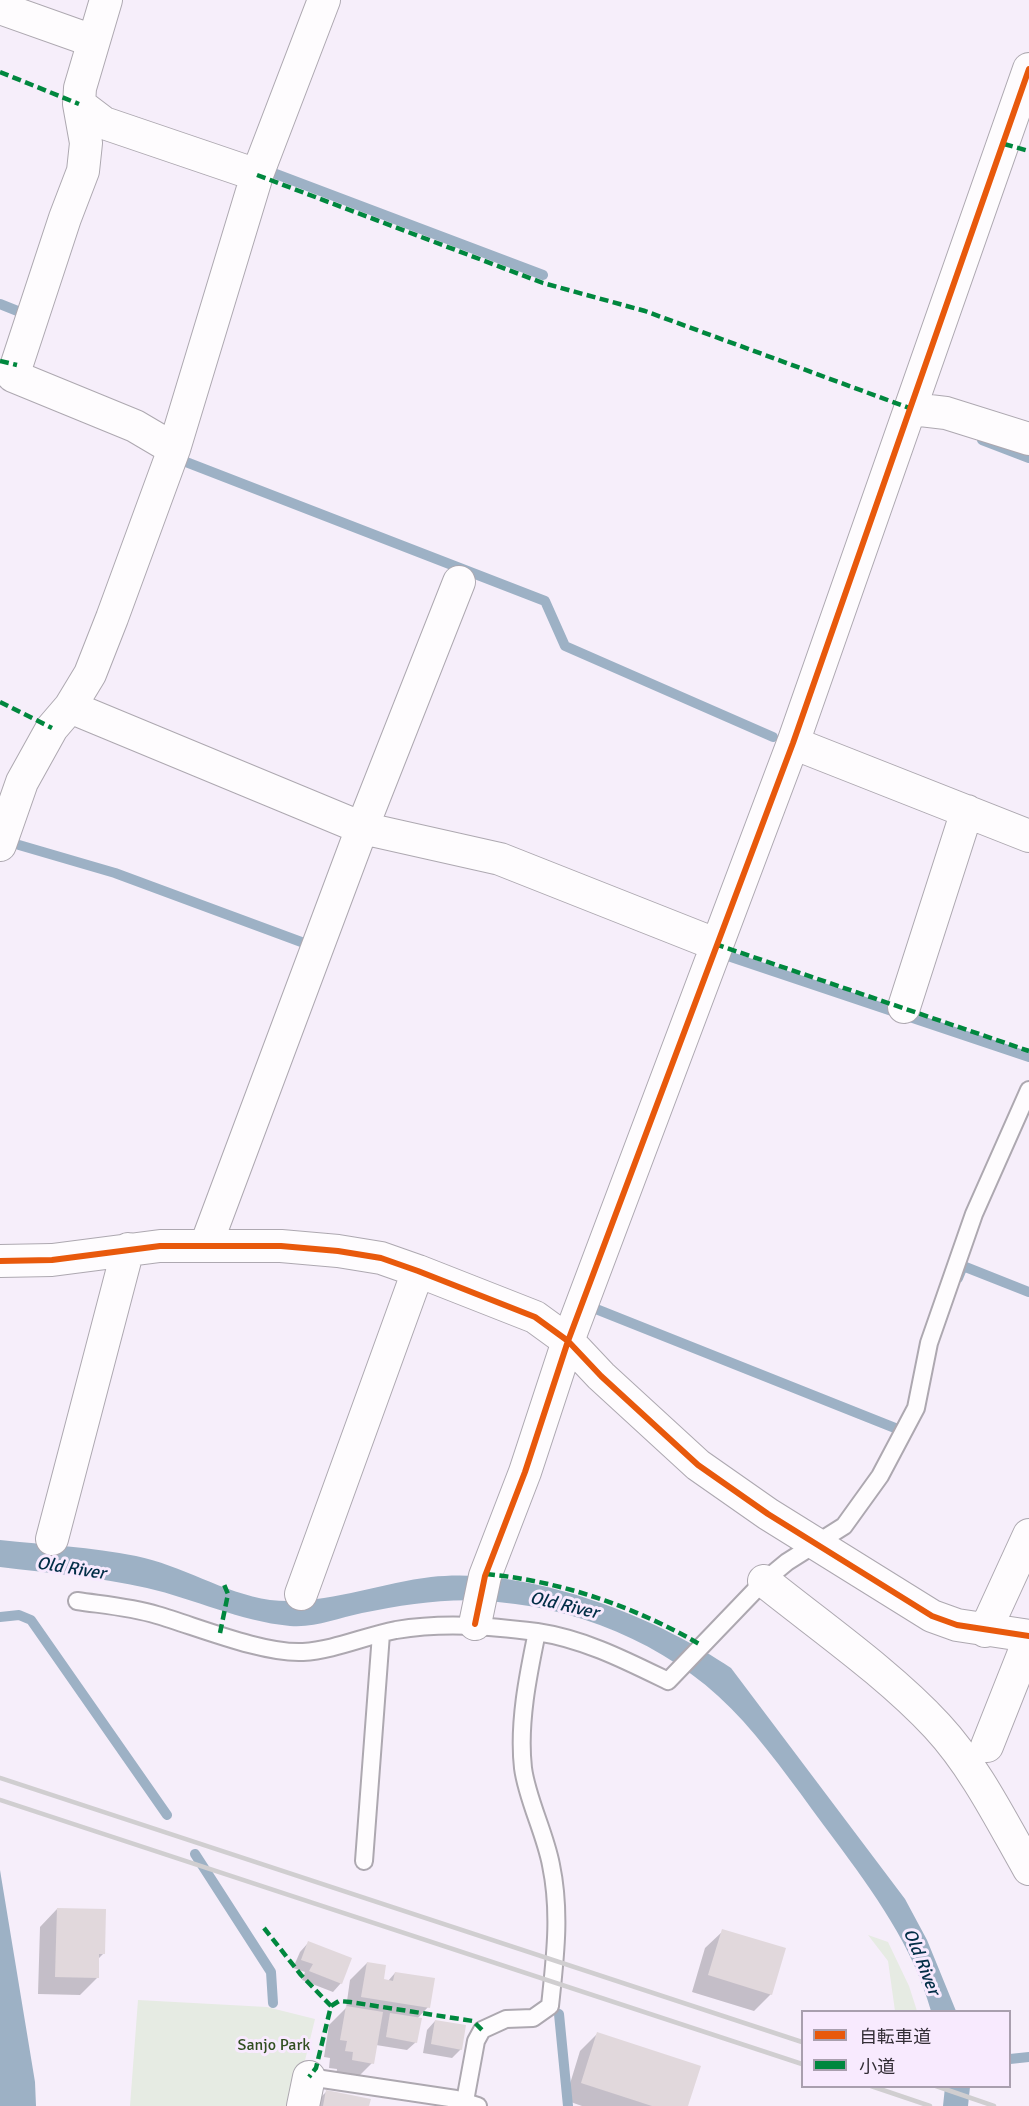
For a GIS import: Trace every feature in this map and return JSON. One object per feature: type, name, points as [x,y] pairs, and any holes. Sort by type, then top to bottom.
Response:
[{"type":"street","points":[[106,0],[80,88],[79,104],[86,143],[83,171],[65,218],[13,376],[135,426],[174,449]]},
{"type":"street","points":[[0,845],[22,782],[52,728],[70,707],[94,663],[174,449],[256,175],[324,0]]},
{"type":"street","points":[[0,8],[93,41]]},
{"type":"street","points":[[478,1616],[485,1576],[525,1472],[568,1341],[715,944],[793,743],[912,410],[1029,69]]},
{"type":"street","points":[[79,104],[104,123],[256,175]]},
{"type":"street","points":[[912,410],[946,413],[1029,439]]},
{"type":"street","points":[[206,1245],[362,828],[459,582]]},
{"type":"street","points":[[70,707],[362,828],[500,859],[715,944]]},
{"type":"street","points":[[793,743],[1029,836]]},
{"type":"street","points":[[904,1007],[967,811]]},
{"type":"street","points":[[0,1261],[52,1260],[128,1249],[206,1245],[281,1246],[338,1251],[381,1258],[535,1317],[568,1341],[601,1376],[698,1466],[815,1544],[932,1616],[957,1625],[1029,1638],[987,1746]]},
{"type":"street","points":[[52,1539],[128,1249]]},
{"type":"street","points":[[301,1594],[418,1271]]},
{"type":"street","points":[[985,1631],[1029,1535]]},
{"type":"street","points":[[764,1581],[912,1701],[939,1727],[981,1785],[1029,1869]]},
{"type":"lane","points":[[77,1601],[146,1612],[251,1644],[303,1652],[381,1634],[478,1616],[537,1632],[563,1636],[609,1652],[668,1681],[694,1651],[764,1581],[844,1526],[880,1476],[916,1408],[929,1343],[970,1225],[1029,1090]]},
{"type":"lane","points":[[306,2091],[464,2103],[476,2040],[482,2030],[506,2019],[533,2018],[550,2006],[558,1927],[552,1866],[523,1770],[524,1722],[530,1663],[537,1632]]},
{"type":"lane","points":[[364,1861],[381,1634]]},
{"type":"green space","points":[[868,1935],[888,1942],[909,1986],[917,2010],[895,2010],[888,1961]]},
{"type":"green space","name":"Sanjo Park","points":[[138,2000],[267,2007],[315,2019],[294,2106],[130,2106]]},
{"type":"water","name":"Old River","points":[[0,1540],[85,1548],[153,1560],[236,1591],[270,1600],[290,1601],[331,1597],[431,1577],[468,1576],[507,1579],[588,1598],[665,1630],[700,1648],[731,1668],[905,1899],[927,1940],[956,2010],[931,2010],[914,1964],[878,1900],[790,1779],[743,1721],[719,1696],[692,1674],[632,1639],[567,1614],[481,1601],[413,1604],[309,1626],[290,1626],[253,1620],[129,1584],[0,1567]]},
{"type":"water","points":[[0,1870],[35,2082],[36,2106],[0,2106]]},
{"type":"water","points":[[945,2088],[970,2088],[968,2106],[943,2106]]},
{"type":"building","points":[[57,1908],[106,1909],[105,1954],[99,1954],[99,1978],[55,1977]]},
{"type":"building","points":[[722,1929],[786,1948],[772,1995],[708,1975]]},
{"type":"building","points":[[308,1941],[352,1958],[342,1984],[309,1971],[313,1964],[301,1960]]},
{"type":"building","points":[[367,1962],[386,1965],[384,1979],[393,1981],[395,1972],[435,1978],[430,2008],[361,1997]]},
{"type":"building","points":[[346,2006],[383,2012],[374,2064],[352,2060],[353,2052],[345,2051],[347,2041],[340,2040]]},
{"type":"building","points":[[390,2013],[422,2018],[417,2043],[386,2037]]},
{"type":"building","points":[[435,2020],[466,2025],[462,2050],[431,2044]]},
{"type":"building","points":[[597,2032],[701,2066],[688,2106],[652,2106],[581,2083]]},
{"type":"building","points":[[326,2090],[371,2099],[369,2106],[323,2106]]},
{"type":"waterway","points":[[268,171],[543,275]]},
{"type":"waterway","points":[[0,304],[25,314],[23,320]]},
{"type":"waterway","points":[[982,440],[1029,458]]},
{"type":"waterway","points":[[186,462],[545,601],[565,646],[773,737]]},
{"type":"waterway","points":[[19,845],[115,873],[304,943]]},
{"type":"waterway","points":[[722,954],[1029,1057]]},
{"type":"waterway","points":[[958,1278],[963,1266],[1029,1292]]},
{"type":"waterway","points":[[596,1309],[900,1430],[904,1422]]},
{"type":"waterway","points":[[0,1617],[19,1615],[31,1620],[167,1815]]},
{"type":"waterway","points":[[195,1854],[271,1972],[273,2003]]},
{"type":"waterway","points":[[559,2014],[568,2106]]},
{"type":"waterway","points":[[1011,2059],[1029,2057]]},
{"type":"railway","points":[[0,1778],[801,2042]]},
{"type":"railway","points":[[0,1800],[801,2064]]},
{"type":"railway","points":[[877,2088],[930,2106]]},
{"type":"railway","points":[[942,2088],[994,2106]]},
{"type":"marked path","points":[[0,72],[79,104]]},
{"type":"marked path","points":[[1004,144],[1029,151]]},
{"type":"marked path","points":[[257,175],[543,283],[645,311],[912,409]]},
{"type":"marked path","points":[[0,361],[17,365]]},
{"type":"marked path","points":[[0,702],[52,728]]},
{"type":"marked path","points":[[715,944],[1029,1051]]},
{"type":"marked path","points":[[486,1574],[542,1583],[597,1598],[651,1619],[701,1645]]},
{"type":"marked path","points":[[220,1633],[228,1594],[223,1582]]},
{"type":"marked path","points":[[264,1928],[301,1975],[331,2006],[316,2068],[309,2077]]},
{"type":"marked path","points":[[331,2006],[339,2001],[350,2002],[473,2021],[482,2030]]},
{"type":"cycle path","points":[[475,1624],[485,1576],[525,1472],[568,1341],[793,743],[1029,69]]},
{"type":"cycle path","points":[[0,1261],[52,1260],[160,1246],[281,1246],[338,1251],[381,1258],[418,1271],[535,1317],[568,1341],[601,1376],[698,1465],[768,1514],[932,1616],[957,1625],[1029,1636]]}]
